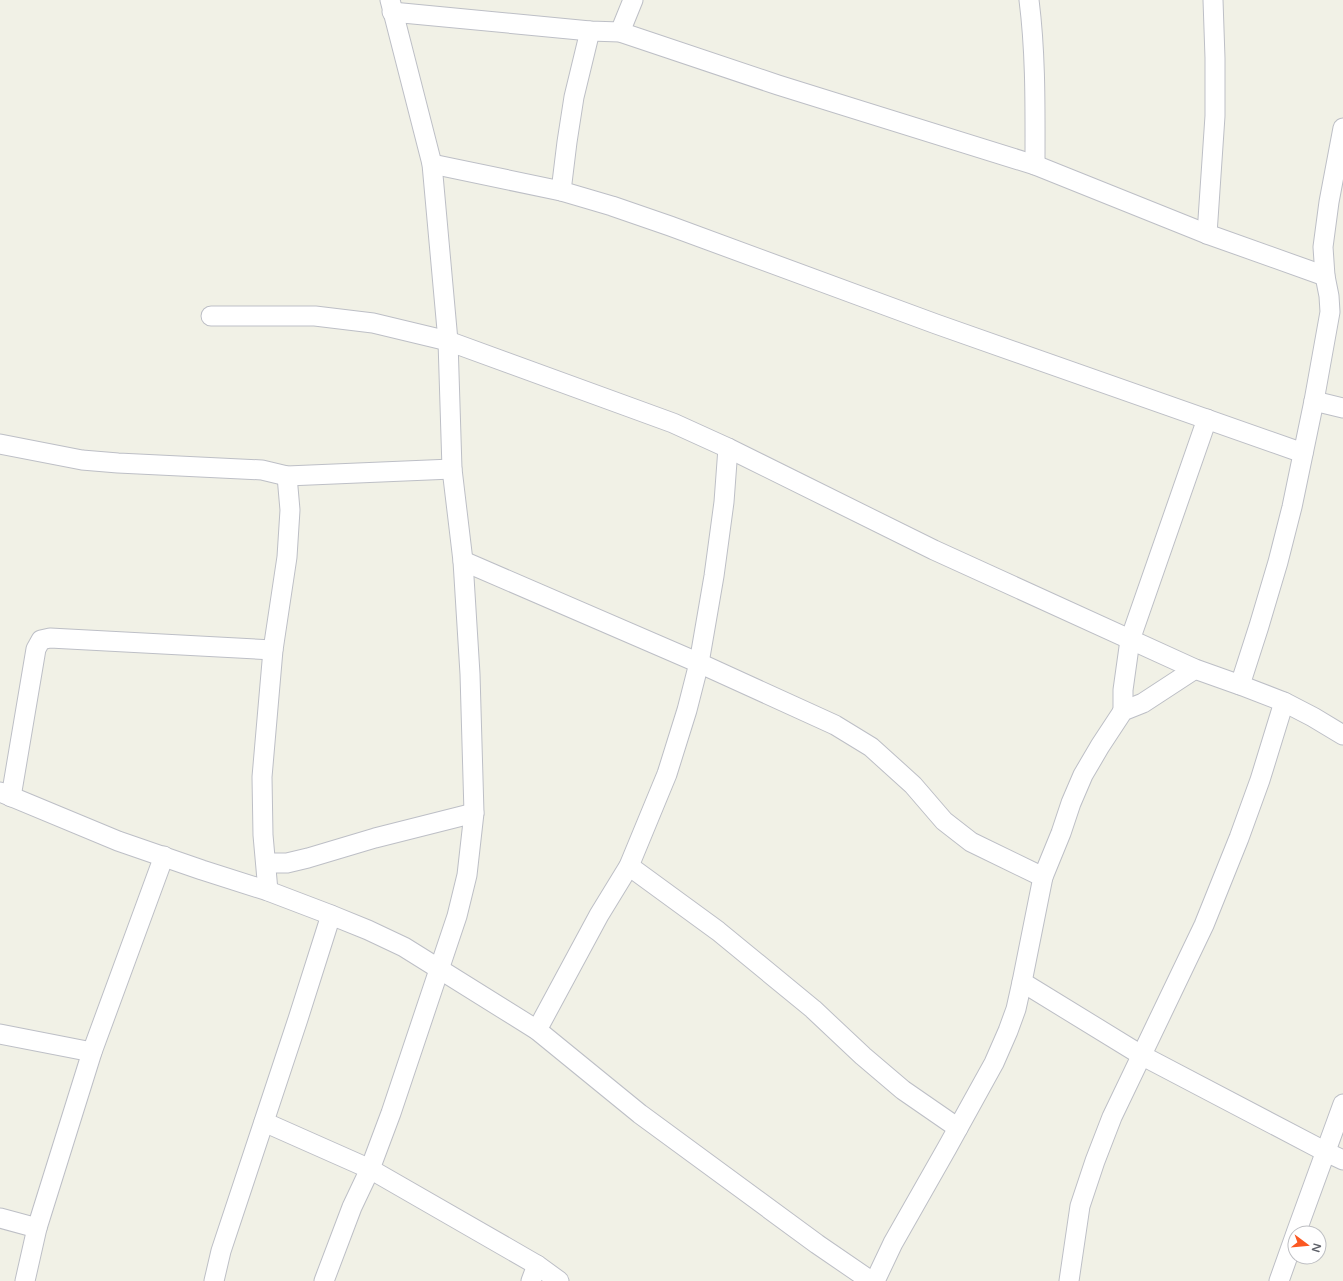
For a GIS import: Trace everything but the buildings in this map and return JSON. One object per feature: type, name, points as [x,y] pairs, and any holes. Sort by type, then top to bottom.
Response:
[{"type":"street","points":[[620,32],[633,0]]},
{"type":"street","points":[[1029,0],[1035,75],[1035,165]]},
{"type":"street","points":[[1207,234],[1215,116],[1215,58],[1212,0]]},
{"type":"street","points":[[324,1281],[352,1207],[370,1169],[391,1113],[439,968],[458,916],[467,875],[474,813],[470,674],[463,561],[452,469],[448,341],[432,164],[391,6],[590,31],[620,32],[778,84],[1035,165],[1207,234],[1325,276]]},
{"type":"street","points":[[561,191],[574,97],[590,31]]},
{"type":"street","points":[[1240,685],[1278,562],[1292,507],[1314,401],[1330,312],[1323,247],[1329,202],[1340,166],[1343,128]]},
{"type":"street","points":[[432,164],[561,191],[670,226],[936,324],[1303,453]]},
{"type":"street","points":[[211,316],[315,316],[372,323],[448,341],[673,423],[728,448],[934,550],[1130,640],[1194,669],[1284,702],[1343,735]]},
{"type":"street","points":[[1314,401],[1343,408]]},
{"type":"street","points":[[875,1281],[893,1243],[994,1063],[1008,1031],[1016,1009],[1043,877],[1083,775],[1123,711],[1123,690],[1130,640],[1207,419]]},
{"type":"street","points":[[0,444],[44,453],[97,461],[201,468],[262,470],[287,476],[452,469]]},
{"type":"street","points":[[537,1030],[599,915],[629,866],[667,774],[687,710],[699,663],[714,576],[723,509],[728,448]]},
{"type":"street","points":[[268,890],[263,835],[262,777],[273,650],[287,557],[290,510],[287,476]]},
{"type":"street","points":[[463,561],[699,663],[835,726],[871,747],[913,785],[944,821],[972,842],[1043,877]]},
{"type":"street","points":[[273,650],[50,638],[41,640],[36,649],[5,794],[118,841],[202,870],[268,890],[368,930],[404,947],[537,1030],[640,1114],[817,1244],[872,1281]]},
{"type":"street","points":[[1123,711],[1143,703],[1194,669]]},
{"type":"street","points":[[1069,1281],[1080,1206],[1112,1117],[1204,925],[1239,838],[1260,780],[1284,702]]},
{"type":"street","points":[[266,863],[287,863],[308,858],[375,838],[474,813]]},
{"type":"street","points":[[25,1281],[37,1228],[92,1052],[164,856]]},
{"type":"street","points":[[629,866],[718,931],[813,1009],[863,1056],[903,1090],[958,1128]]},
{"type":"street","points":[[214,1281],[221,1251],[331,915]]},
{"type":"street","points":[[1022,982],[1142,1055],[1335,1156]]},
{"type":"street","points":[[0,1034],[92,1052]]},
{"type":"street","points":[[1300,1225],[1335,1156],[1343,1104]]},
{"type":"street","points":[[264,1122],[370,1169],[534,1273],[559,1281]]},
{"type":"street","points":[[0,1218],[37,1228]]},
{"type":"street","points":[[1279,1281],[1287,1258]]}]
